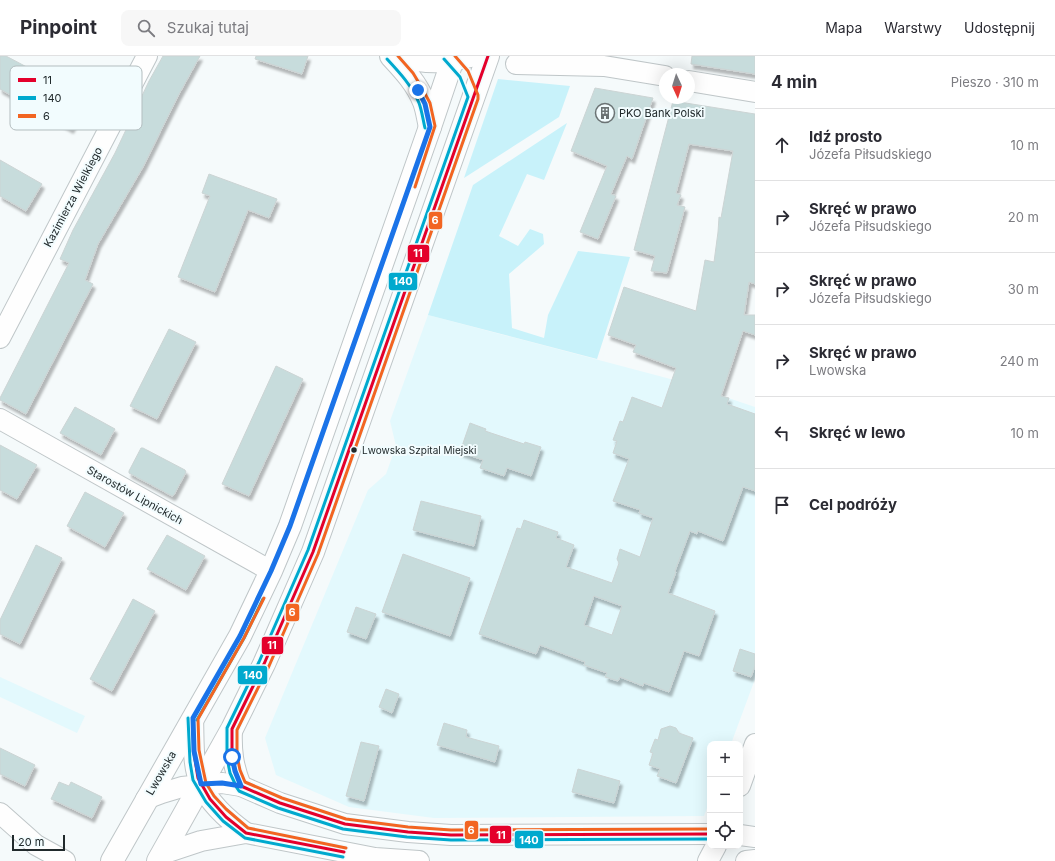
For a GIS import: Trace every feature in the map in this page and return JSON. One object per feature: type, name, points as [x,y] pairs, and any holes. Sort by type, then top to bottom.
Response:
[{"type":"main road","points":[[391,56],[409,76],[418,90],[425,104],[430,127]]},
{"type":"main road","points":[[403,56],[426,62],[456,57],[473,97]]},
{"type":"main road","points":[[160,858],[232,729],[264,664],[313,552],[488,56]]},
{"type":"main road","name":"Lwowska","points":[[112,861],[240,636],[271,571],[292,519],[456,57]]},
{"type":"street","name":"Kazimierza Wielkiego","points":[[142,66],[147,56]]},
{"type":"street","points":[[516,64],[604,66],[615,62],[659,74]]},
{"type":"street","points":[[695,82],[755,92]]},
{"type":"street","name":"Kazimierza Wielkiego","points":[[0,338],[108,130]]},
{"type":"street","name":"Starostów Lipnickich","points":[[0,419],[271,571]]},
{"type":"street","points":[[193,718],[194,751],[201,784],[210,800],[222,813],[246,833]]},
{"type":"street","points":[[232,729],[232,757],[235,771],[241,786]]},
{"type":"street","points":[[743,778],[755,744]]},
{"type":"street","points":[[146,799],[162,792],[175,789],[201,784],[222,783],[241,786],[280,803],[345,824],[408,832],[451,835],[707,834]]},
{"type":"street","points":[[0,813],[36,845],[65,861]]},
{"type":"street","points":[[160,858],[201,841],[246,833],[375,858],[419,861]]},
{"type":"street","points":[[743,835],[755,837]]},
{"type":"street","points":[[708,861],[714,849]]},
{"type":"street","points":[[746,861],[755,860]]},
{"type":"shaded area","points":[[498,79],[570,86],[559,117],[464,178]]},
{"type":"shaded area","points":[[567,123],[544,180],[527,174],[499,236],[518,246],[530,229],[543,234],[544,244],[509,274],[512,328],[544,338],[548,315],[578,251],[630,257],[597,359],[428,315],[473,185]]},
{"type":"shaded area","points":[[428,315],[678,381],[755,407],[755,679],[732,741],[707,741],[707,808],[704,816],[434,818],[349,807],[276,775],[265,738],[368,490],[386,474],[396,446],[390,421]]},
{"type":"shaded area","points":[[0,677],[85,716],[77,733],[0,697]]},
{"type":"building","points":[[0,56],[6,56],[25,66],[10,66],[10,95],[0,89]]},
{"type":"building","points":[[163,56],[200,56],[178,96],[143,167],[98,244],[85,280],[93,284],[26,414],[0,400],[0,398],[69,263],[60,259],[73,230],[126,130],[142,130],[142,96]]},
{"type":"building","points":[[256,56],[308,56],[302,74],[255,59]]},
{"type":"building","points":[[692,56],[755,56],[755,74],[691,64]]},
{"type":"building","points":[[595,88],[653,98],[632,159],[627,156],[611,194],[616,196],[598,239],[580,232],[607,166],[571,151]]},
{"type":"building","points":[[672,104],[692,104],[755,114],[755,284],[749,282],[744,315],[755,315],[755,335],[743,331],[721,396],[729,398],[727,404],[755,414],[755,491],[743,487],[723,541],[698,531],[697,534],[690,531],[668,593],[715,611],[699,656],[684,651],[669,692],[644,683],[643,686],[620,677],[618,681],[605,677],[607,673],[584,665],[585,662],[540,645],[536,654],[479,634],[517,528],[521,529],[524,520],[558,532],[556,538],[574,545],[566,567],[612,583],[619,563],[617,559],[620,549],[640,557],[653,518],[639,513],[640,510],[613,501],[629,459],[613,453],[617,441],[613,440],[620,421],[623,422],[632,397],[662,408],[676,368],[633,352],[636,345],[608,335],[624,287],[696,311],[705,260],[714,262],[719,217],[721,218],[733,151],[689,144],[676,193],[681,195],[677,205],[685,207],[667,273],[651,271],[655,256],[634,250]],"holes":[[[594,596],[622,606],[612,635],[584,625]]]},
{"type":"building","points":[[0,160],[42,184],[26,211],[0,196]]},
{"type":"building","points":[[209,174],[277,199],[269,218],[248,210],[215,292],[178,277],[210,196],[202,193]]},
{"type":"building","points":[[169,329],[196,342],[157,419],[130,406]]},
{"type":"building","points":[[276,366],[303,379],[249,496],[222,484]]},
{"type":"building","points":[[75,407],[115,429],[101,455],[60,433]]},
{"type":"building","points":[[470,423],[486,429],[485,431],[524,444],[525,442],[541,447],[531,476],[507,468],[504,476],[480,468],[483,460],[460,452]]},
{"type":"building","points":[[0,445],[37,465],[17,499],[0,490]]},
{"type":"building","points":[[141,448],[185,470],[186,472],[174,495],[172,496],[129,473]]},
{"type":"building","points":[[85,492],[124,513],[105,547],[67,526]]},
{"type":"building","points":[[421,501],[481,516],[474,546],[413,530]]},
{"type":"building","points":[[167,535],[205,556],[186,590],[147,569]]},
{"type":"building","points":[[36,545],[62,558],[20,644],[0,634],[0,620]]},
{"type":"building","points":[[403,554],[470,578],[450,636],[382,612]]},
{"type":"building","points":[[133,599],[155,611],[112,691],[90,679]]},
{"type":"building","points":[[356,607],[376,614],[366,639],[347,632]]},
{"type":"building","points":[[740,649],[755,654],[755,666],[751,677],[733,671]]},
{"type":"building","points":[[386,689],[399,694],[392,713],[379,707]]},
{"type":"building","points":[[444,723],[467,730],[466,737],[499,746],[495,762],[437,745]]},
{"type":"building","points":[[670,726],[676,728],[679,733],[693,738],[676,783],[657,776],[660,769],[649,765],[653,753],[650,752],[655,739],[658,740],[661,729]]},
{"type":"building","points":[[361,742],[379,746],[364,801],[346,796]]},
{"type":"building","points":[[0,748],[35,765],[25,786],[0,774]]},
{"type":"building","points":[[578,769],[620,781],[614,803],[572,792]]},
{"type":"building","points":[[59,782],[69,786],[71,782],[102,797],[92,818],[51,799]]},
{"type":"transit line","name":"6","points":[[398,56],[413,73],[430,103],[435,126],[415,187]]},
{"type":"transit line","name":"6","points":[[455,56],[468,71],[478,95],[478,99],[318,554],[269,666],[237,730],[237,756],[240,770],[245,782],[282,798],[346,819],[408,827],[451,830],[707,829]]},
{"type":"transit line","name":"11","points":[[488,56],[313,552],[264,664],[232,729],[232,757],[235,771],[241,786],[280,803],[345,824],[408,832],[451,835],[707,834]]},
{"type":"transit line","name":"140","points":[[387,59],[413,91],[421,109],[425,128]]},
{"type":"transit line","name":"140","points":[[444,59],[460,77],[468,97],[308,550],[259,662],[227,728],[227,758],[230,773],[239,791],[278,808],[343,829],[407,837],[451,840],[707,839]]},
{"type":"transit line","name":"11","points":[[193,718],[240,636],[259,597]]},
{"type":"transit line","name":"6","points":[[264,598],[244,638],[198,719],[199,750],[206,783],[214,796],[226,809],[248,828],[346,848]]},
{"type":"transit line","name":"140","points":[[197,720],[244,638],[263,599]]},
{"type":"transit line","name":"140","points":[[188,718],[190,762],[193,780],[206,802],[223,821],[245,838],[343,857]]},
{"type":"transit line","name":"11","points":[[193,718],[194,753],[198,778],[210,799],[226,817],[246,833],[344,852]]},
{"type":"place","name":"PKO Bank Polski","points":[[605,113]]},
{"type":"place","name":"Lwowska Szpital Miejski","points":[[354,450]]},
{"type":"route","points":[[232,757],[235,771],[241,786],[222,783],[201,784],[194,751],[193,718],[240,636],[271,571],[290,526],[430,127],[425,104],[418,90]]}]
